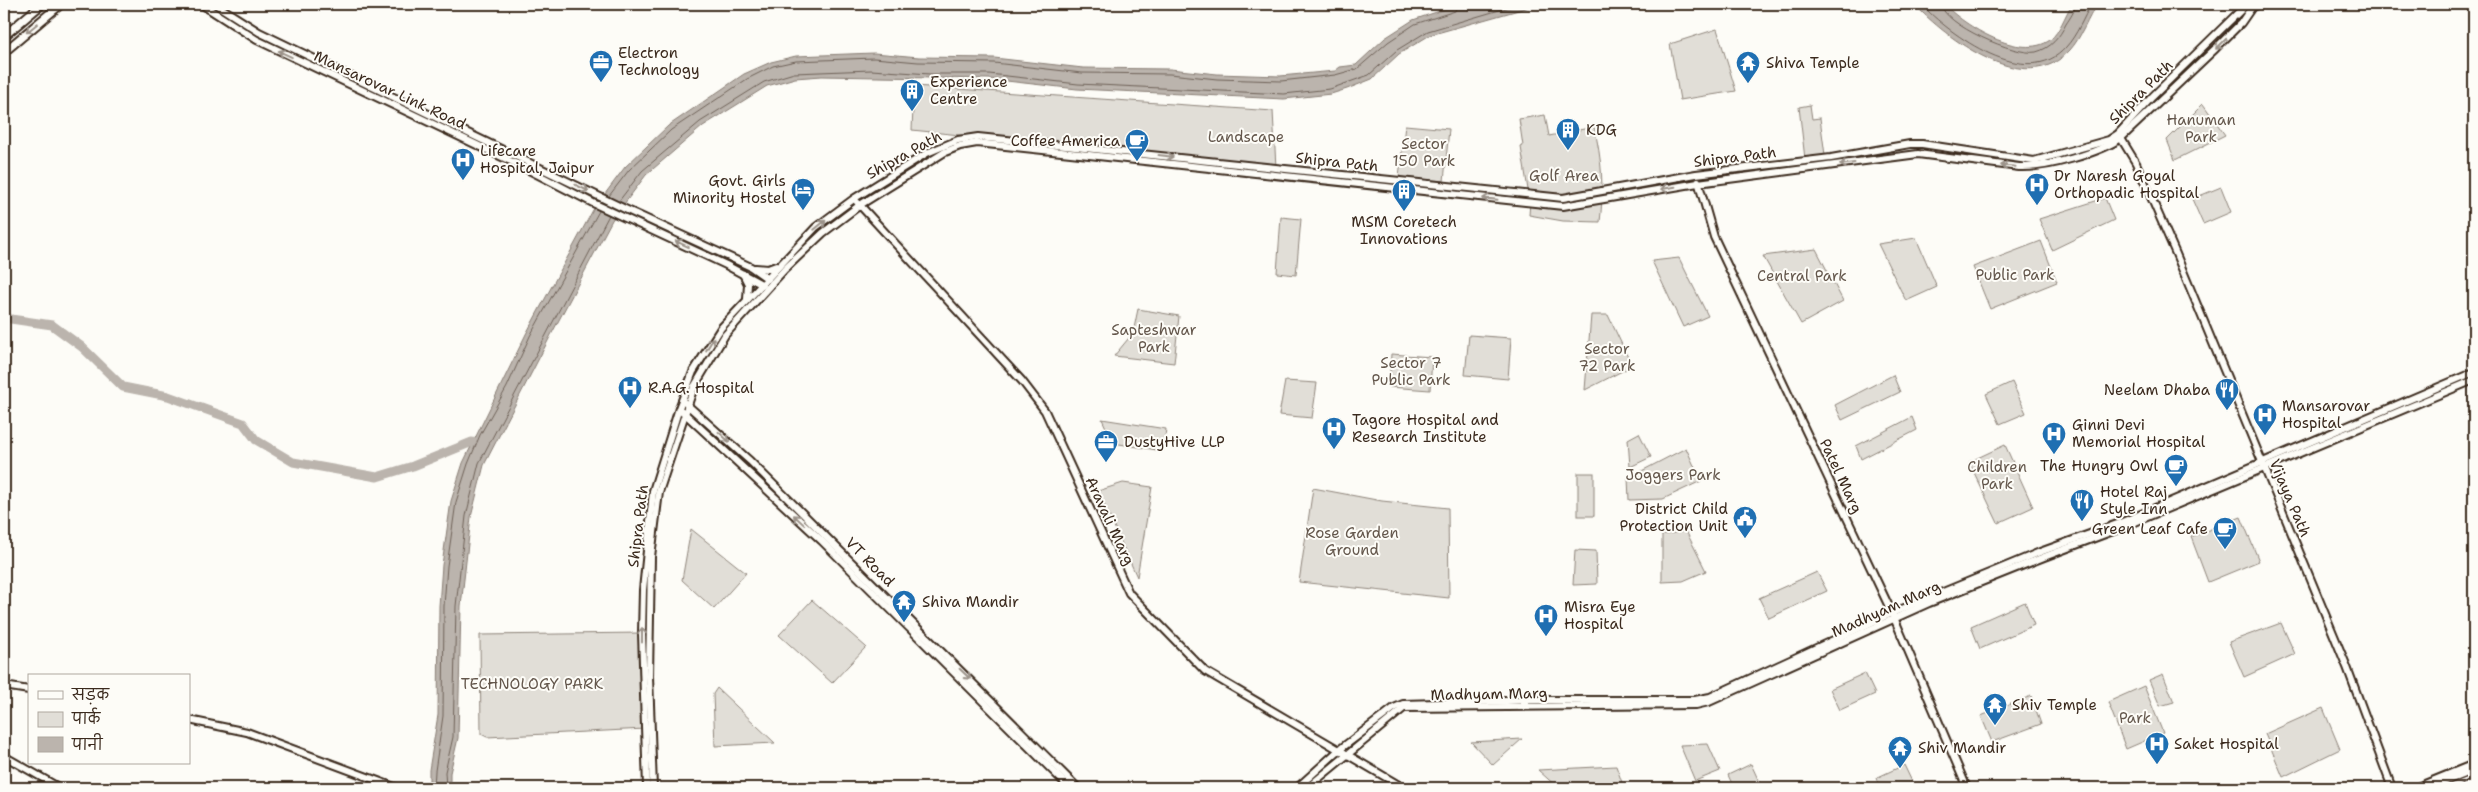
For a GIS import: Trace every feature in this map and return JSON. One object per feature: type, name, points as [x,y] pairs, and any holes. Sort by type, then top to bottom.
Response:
[{"type":"highway","points":[[2426,788],[2474,768]]},
{"type":"highway","points":[[2465,788],[2474,785]]},
{"type":"main road","points":[[4,36],[7,28],[42,4]]},
{"type":"main road","points":[[4,52],[62,4]]},
{"type":"street","name":"Mansarovar Link Road","points":[[201,4],[257,40],[743,273],[767,288]]},
{"type":"street","name":"Mansarovar Link Road","points":[[215,4],[259,32],[625,209],[751,267],[769,280]]},
{"type":"street","name":"Shipra Path","points":[[685,403],[693,372],[714,337],[761,284],[769,280],[860,205],[944,152],[960,146],[977,144],[1561,206],[1698,183],[1918,154],[2019,167],[2035,166],[2110,146],[2152,96],[2251,5]]},
{"type":"street","name":"Shipra Path","points":[[647,788],[642,634],[643,590],[654,491],[685,403],[725,335],[767,288],[769,280],[780,264],[816,228],[855,198],[927,153],[968,137],[1076,146],[1563,198],[1696,174],[1831,158],[1910,144],[1922,144],[2034,161],[2120,136]]},
{"type":"street","name":"Vijaya Path","points":[[2120,136],[2136,163],[2176,254],[2262,466],[2347,667],[2391,788]]},
{"type":"street","name":"Patel Marg","points":[[1696,174],[1714,237],[1893,616],[1967,788]]},
{"type":"street","name":"Aravali Marg","points":[[855,198],[1022,381],[1045,411],[1129,593],[1143,609],[1205,671],[1404,788]]},
{"type":"street","points":[[751,267],[768,269],[780,264]]},
{"type":"street","points":[[743,273],[748,284],[747,299]]},
{"type":"street","points":[[2262,466],[2474,372]]},
{"type":"street","name":"Madhyam Marg","points":[[1297,788],[1339,750],[1394,708],[1412,702],[1695,700],[1710,697],[2040,552],[2120,523],[2474,380]]},
{"type":"street","name":"VT Road","points":[[685,403],[750,461],[1078,788]]},
{"type":"street","name":"Shipra Path","points":[[653,788],[649,676],[651,558],[659,492],[682,410]]},
{"type":"street","name":"VT Road","points":[[682,410],[822,541],[1070,788]]},
{"type":"street","name":"Madhyam Marg","points":[[1307,788],[1404,708],[1696,705],[1710,702],[1893,616]]},
{"type":"street","points":[[4,686],[28,690]]},
{"type":"street","points":[[190,720],[247,732],[397,788]]},
{"type":"street","points":[[4,756],[60,788]]},
{"type":"street","points":[[2415,788],[2474,764]]},
{"type":"green space","points":[[1717,29],[1736,91],[1680,100],[1670,44]]},
{"type":"green space","name":"Landscape","points":[[914,86],[1273,111],[1276,168],[912,130]]},
{"type":"green space","name":"Hanuman Park","points":[[2203,104],[2225,135],[2175,160],[2167,140]]},
{"type":"green space","points":[[1810,105],[1812,119],[1820,118],[1825,155],[1805,159],[1799,107]]},
{"type":"green space","name":"Golf Area","points":[[1545,115],[1549,136],[1594,127],[1602,174],[1600,222],[1563,221],[1529,215],[1530,202],[1521,147],[1523,146],[1519,119]]},
{"type":"green space","name":"Sector 150 Park","points":[[1405,125],[1449,129],[1444,181],[1399,177]]},
{"type":"green space","points":[[2221,187],[2231,212],[2203,224],[2192,199]]},
{"type":"green space","points":[[2105,198],[2114,220],[2052,250],[2039,219]]},
{"type":"green space","points":[[1281,217],[1301,219],[1296,275],[1277,273]]},
{"type":"green space","points":[[1916,238],[1937,287],[1906,301],[1878,244]]},
{"type":"green space","name":"Public Park","points":[[2041,241],[2057,282],[1990,309],[1973,267]]},
{"type":"green space","name":"Central Park","points":[[1816,249],[1843,301],[1801,324],[1763,256]]},
{"type":"green space","points":[[1679,258],[1708,316],[1683,327],[1652,261]]},
{"type":"green space","name":"Sapteshwar Park","points":[[1138,309],[1179,316],[1174,363],[1114,356],[1133,333]]},
{"type":"green space","name":"Sector 72 Park","points":[[1591,315],[1608,315],[1632,366],[1585,390]]},
{"type":"green space","points":[[1469,335],[1511,338],[1508,379],[1465,375]]},
{"type":"green space","name":"Sector 7 Public Park","points":[[1391,354],[1432,357],[1430,390],[1389,387]]},
{"type":"green space","points":[[1893,375],[1900,392],[1842,420],[1835,405]]},
{"type":"green space","points":[[1285,381],[1317,383],[1312,418],[1279,415]]},
{"type":"green space","points":[[2012,382],[2026,413],[2000,424],[1986,394]]},
{"type":"green space","points":[[1912,417],[1917,430],[1861,459],[1856,446]]},
{"type":"green space","points":[[1102,419],[1166,429],[1163,451],[1113,443]]},
{"type":"green space","points":[[1639,433],[1651,457],[1630,467],[1628,439]]},
{"type":"green space","name":"Children Park","points":[[2005,445],[2033,507],[1998,523],[1969,462]]},
{"type":"green space","name":"Joggers Park","points":[[1686,448],[1701,481],[1663,499],[1629,500],[1628,478]]},
{"type":"green space","points":[[1578,473],[1594,473],[1594,516],[1578,516]]},
{"type":"green space","points":[[1123,483],[1152,487],[1137,577],[1098,491]]},
{"type":"green space","name":"Rose Garden Ground","points":[[1313,488],[1382,501],[1448,508],[1449,598],[1299,582]]},
{"type":"green space","name":"Green Leaf Cafe","points":[[2241,517],[2259,561],[2208,582],[2191,537]]},
{"type":"green space","points":[[691,529],[746,573],[714,609],[682,580]]},
{"type":"green space","points":[[1686,531],[1706,571],[1683,581],[1662,582],[1662,535]]},
{"type":"green space","points":[[1575,550],[1596,551],[1597,584],[1573,585]]},
{"type":"green space","points":[[1817,572],[1827,591],[1769,618],[1759,598]]},
{"type":"green space","points":[[812,600],[866,647],[832,683],[779,635]]},
{"type":"green space","points":[[2025,602],[2034,625],[1980,649],[1971,626]]},
{"type":"green space","points":[[2281,623],[2295,654],[2244,677],[2229,642]]},
{"type":"green space","name":"TECHNOLOGY PARK","points":[[642,633],[645,729],[487,737],[481,734],[480,635]]},
{"type":"green space","points":[[1865,673],[1875,694],[1840,710],[1830,689]]},
{"type":"green space","name":"Park","points":[[2163,674],[2174,702],[2160,706],[2149,680]]},
{"type":"green space","name":"Park","points":[[2144,686],[2163,733],[2126,749],[2108,702]]},
{"type":"green space","points":[[717,688],[775,743],[715,746],[713,694]]},
{"type":"green space","points":[[2031,696],[2041,724],[1992,742],[1981,716]]},
{"type":"green space","points":[[2323,708],[2340,749],[2283,777],[2265,734]]},
{"type":"green space","points":[[1522,739],[1493,765],[1471,742]]},
{"type":"green space","points":[[1708,744],[1720,771],[1695,781],[1680,745]]},
{"type":"green space","points":[[1751,764],[1762,788],[1734,788],[1728,775]]},
{"type":"green space","name":"Shiv Mandir","points":[[1904,765],[1915,788],[1880,788],[1876,778]]},
{"type":"green space","points":[[1616,766],[1624,788],[1558,788],[1538,770]]},
{"type":"water","points":[[1460,4],[1540,4],[1430,35],[1399,54],[1372,79],[1331,94],[1284,99],[1077,89],[989,79],[822,76],[795,78],[767,86],[703,126],[646,175],[612,220],[484,465],[471,517],[461,606],[458,738],[450,773],[450,788],[429,788],[429,770],[438,715],[439,606],[442,565],[451,501],[463,463],[526,334],[593,210],[625,167],[668,126],[744,74],[771,62],[796,56],[874,53],[919,57],[994,58],[1083,68],[1170,69],[1217,74],[1280,76],[1335,71],[1340,67],[1356,65],[1385,38],[1413,20]]},
{"type":"water","points":[[1914,4],[1944,4],[1953,13],[1979,31],[2009,44],[2024,46],[2038,45],[2054,37],[2072,4],[2097,4],[2078,40],[2070,50],[2052,64],[2032,69],[2010,66],[1966,47],[1946,33]]},
{"type":"waterway","points":[[4,318],[52,325],[82,347],[123,387],[168,396],[243,423],[256,440],[293,462],[377,477],[413,466],[472,442]]},
{"type":"place","name":"Electron Technology","points":[[601,83]]},
{"type":"place","name":"Shiva Temple","points":[[1748,84]]},
{"type":"place","name":"Experience Centre","points":[[912,112]]},
{"type":"place","name":"KDG","points":[[1568,151]]},
{"type":"place","name":"Coffee America","points":[[1137,162]]},
{"type":"place","name":"Lifecare Hospital, Jaipur","points":[[463,181]]},
{"type":"place","name":"Dr Naresh Goyal Orthopadic Hospital","points":[[2037,206]]},
{"type":"place","name":"Govt. Girls Minority Hostel","points":[[803,211]]},
{"type":"place","name":"MSM Coretech Innovations","points":[[1404,212]]},
{"type":"place","name":"R.A.G. Hospital","points":[[630,409]]},
{"type":"place","name":"Neelam Dhaba","points":[[2227,411]]},
{"type":"place","name":"Mansarovar Hospital","points":[[2265,436]]},
{"type":"place","name":"Tagore Hospital and Research Institute","points":[[1334,450]]},
{"type":"place","name":"Ginni Devi Memorial Hospital","points":[[2054,455]]},
{"type":"place","name":"DustyHive LLP","points":[[1106,463]]},
{"type":"place","name":"The Hungry Owl","points":[[2176,487]]},
{"type":"place","name":"Hotel Raj Style Inn","points":[[2082,522]]},
{"type":"place","name":"District Child Protection Unit","points":[[1745,539]]},
{"type":"place","name":"Green Leaf Cafe","points":[[2225,550]]},
{"type":"place","name":"Shiva Mandir","points":[[904,623]]},
{"type":"place","name":"Misra Eye Hospital","points":[[1546,637]]},
{"type":"place","name":"Shiv Temple","points":[[1995,726]]},
{"type":"place","name":"Saket Hospital","points":[[2157,765]]},
{"type":"place","name":"Shiv Mandir","points":[[1900,769]]}]
